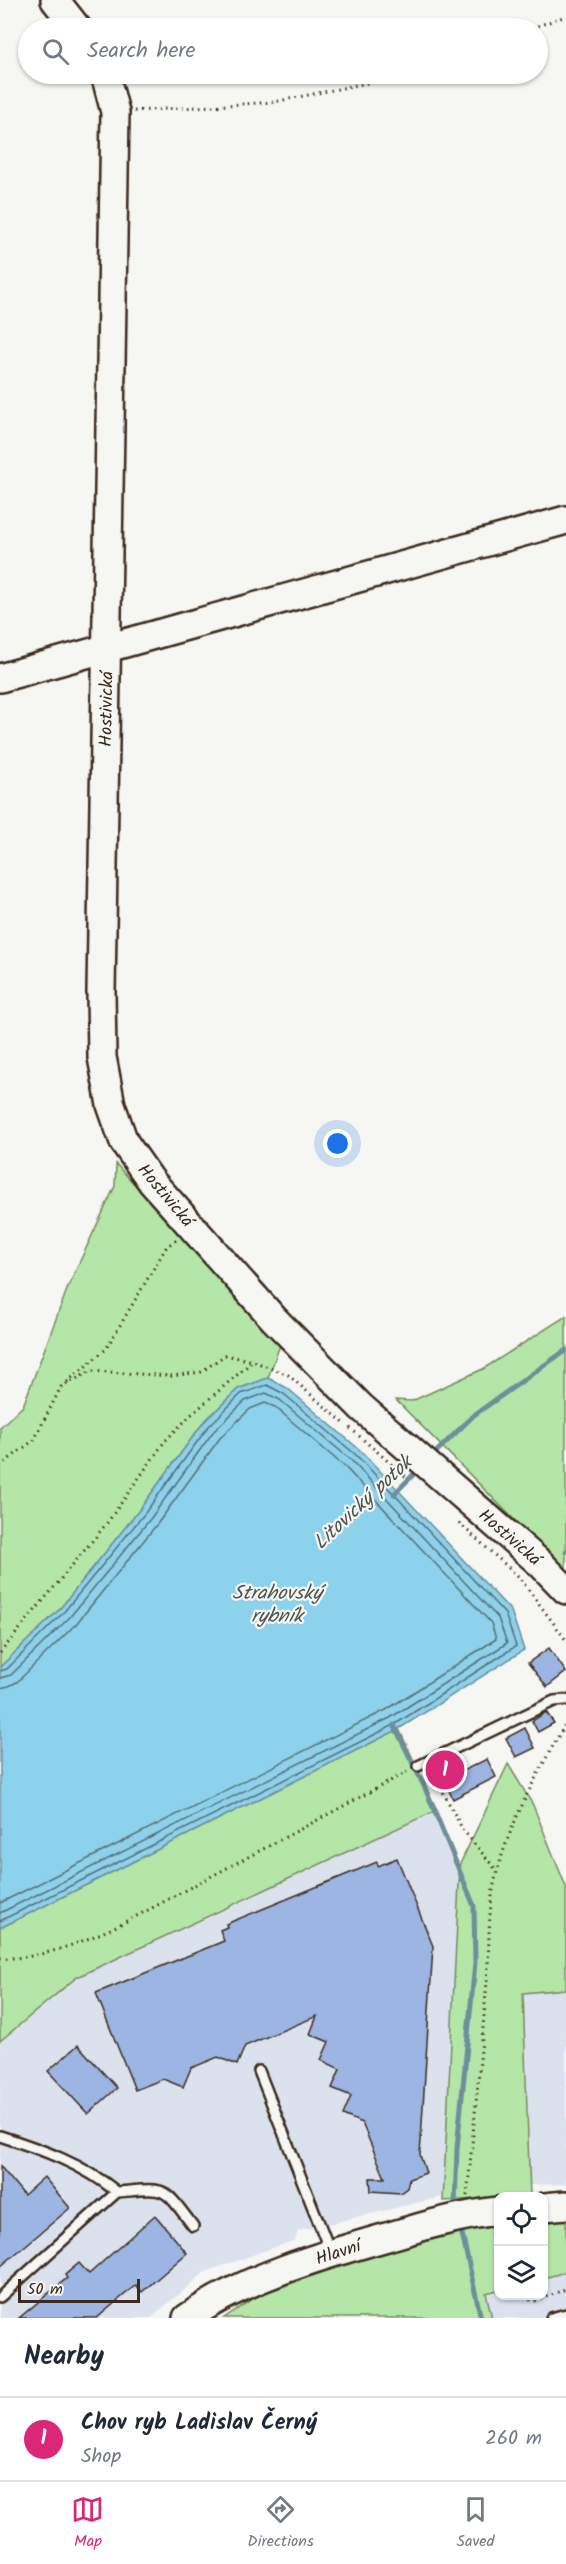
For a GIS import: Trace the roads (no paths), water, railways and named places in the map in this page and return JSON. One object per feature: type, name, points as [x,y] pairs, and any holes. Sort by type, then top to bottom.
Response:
[{"type":"street","points":[[55,0],[69,18]]},
{"type":"street","name":"Hostivická","points":[[108,84],[115,112],[102,1057],[111,1105],[124,1142],[152,1182],[274,1319],[361,1407],[542,1564],[566,1590]]},
{"type":"street","points":[[0,678],[107,650],[566,520]]},
{"type":"street","points":[[548,2207],[566,2205]]},
{"type":"street","name":"Hlavní","points":[[187,2318],[237,2290],[330,2253],[466,2214],[494,2211]]},
{"type":"lane","points":[[418,1766],[554,1701],[566,1700]]},
{"type":"lane","points":[[259,2071],[330,2253]]},
{"type":"lane","points":[[0,2136],[41,2149],[98,2176],[117,2192]]},
{"type":"lane","points":[[0,2297],[117,2192],[154,2189],[167,2192],[193,2226]]},
{"type":"lane","points":[[551,2318],[566,2314]]},
{"type":"water","name":"Strahovský rybník","points":[[268,1378],[287,1388],[360,1450],[398,1490],[511,1611],[524,1650],[397,1730],[0,1928],[0,1667],[59,1610],[140,1509],[203,1423],[238,1389]]},
{"type":"waterway","name":"Litovický potok","points":[[430,1458],[474,1415],[566,1350]]},
{"type":"waterway","name":"Litovický potok","points":[[394,1494],[419,1469]]},
{"type":"waterway","points":[[394,1725],[425,1788],[474,1906],[475,1963],[457,2148],[455,2206]]},
{"type":"waterway","points":[[461,2230],[481,2318]]},
{"type":"place","name":"Chov ryb Ladislav Černý","points":[[445,1770]]}]
